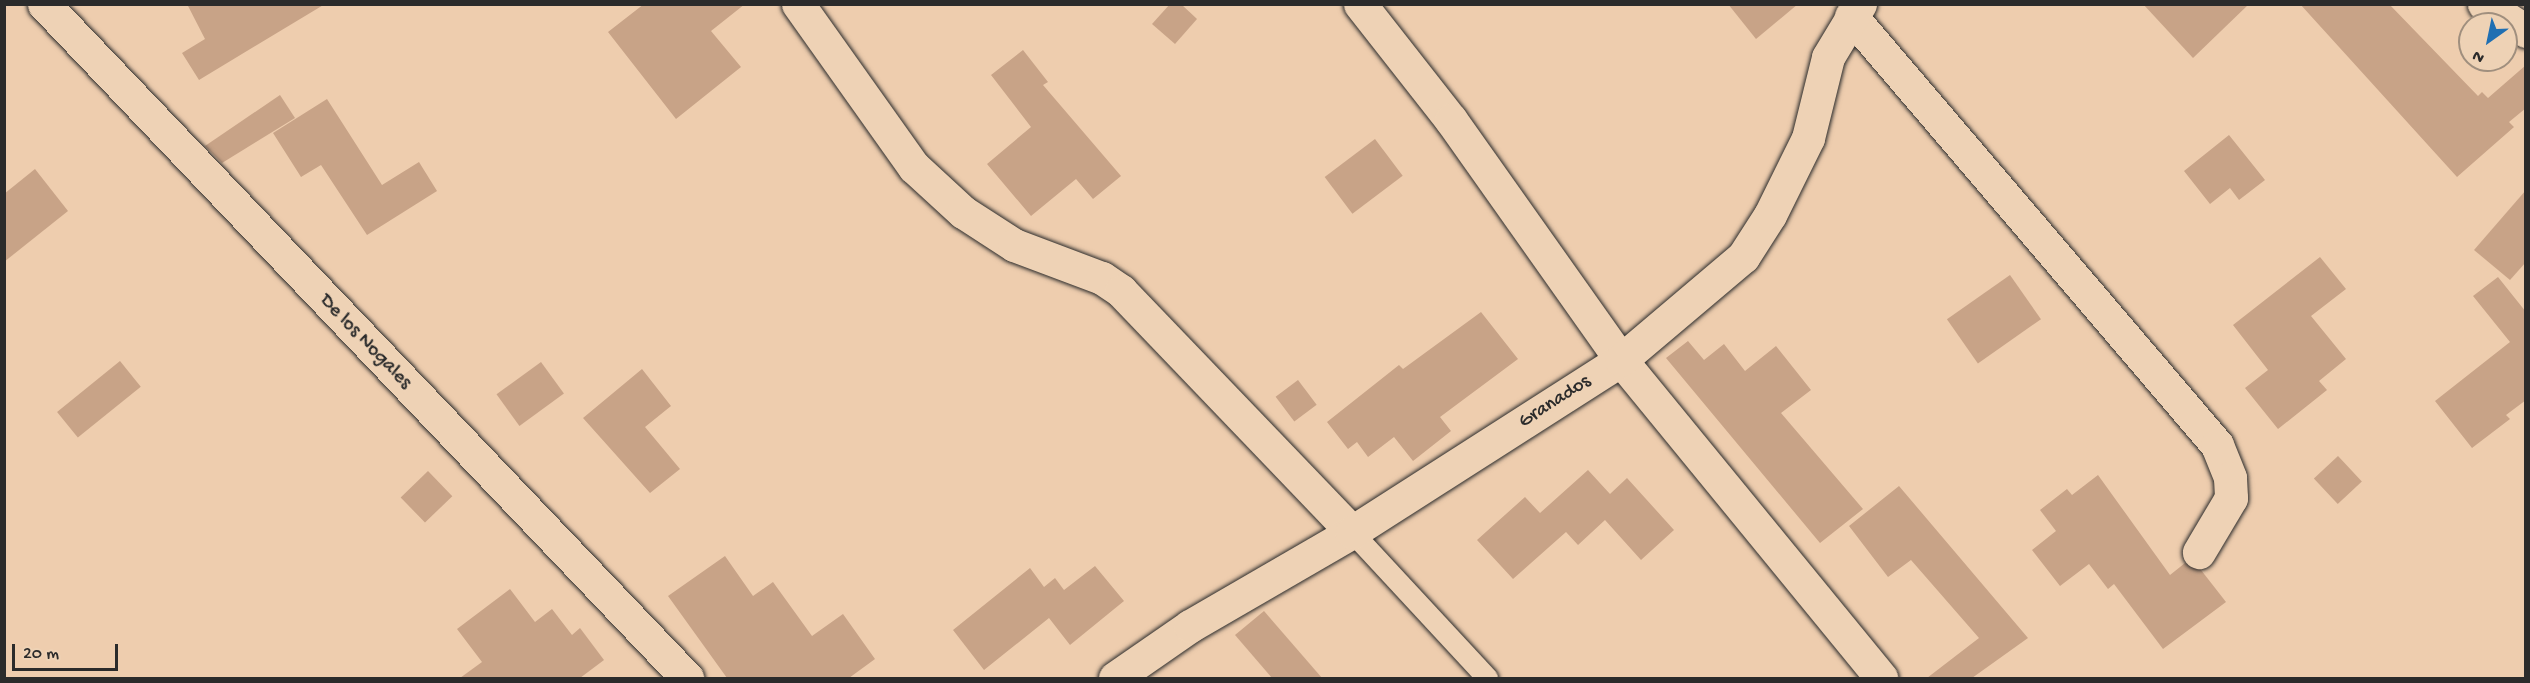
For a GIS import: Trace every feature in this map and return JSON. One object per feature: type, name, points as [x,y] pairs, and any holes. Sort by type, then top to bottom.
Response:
[{"type":"street","name":"De los Nogales","points":[[44,4],[671,674]]},
{"type":"street","points":[[798,4],[914,167],[963,212],[1014,245],[1102,278],[1121,291],[1353,532]]},
{"type":"street","points":[[1360,4],[1451,120],[1621,360],[1881,678]]},
{"type":"street","points":[[2484,4],[2526,31]]},
{"type":"street","points":[[1855,10],[2217,445],[2230,478],[2231,498],[2199,552]]},
{"type":"street","name":"Granados","points":[[1115,678],[1190,626],[1353,532],[1621,360],[1743,257],[1770,215],[1808,138],[1828,57],[1855,10]]},
{"type":"lane","points":[[1353,532],[1487,678]]},
{"type":"building","points":[[187,4],[325,4],[199,80],[182,53],[205,39]]},
{"type":"building","points":[[644,4],[745,4],[711,31],[741,67],[676,119],[608,32]]},
{"type":"building","points":[[1170,4],[1181,4],[1197,19],[1175,44],[1152,24]]},
{"type":"building","points":[[1728,4],[1798,4],[1756,39]]},
{"type":"building","points":[[2143,4],[2249,4],[2193,58]]},
{"type":"building","points":[[2300,4],[2389,4],[2478,96],[2482,92],[2488,98],[2526,65],[2526,108],[2509,122],[2514,127],[2457,177]]},
{"type":"building","points":[[1023,50],[1048,82],[1043,85],[1121,176],[1093,199],[1076,179],[1031,216],[987,164],[1031,127],[991,75]]},
{"type":"building","points":[[280,95],[295,118],[222,163],[205,146]]},
{"type":"building","points":[[327,99],[382,185],[419,162],[437,191],[367,235],[321,165],[301,177],[273,133]]},
{"type":"building","points":[[2229,135],[2265,180],[2239,200],[2230,188],[2210,204],[2184,171]]},
{"type":"building","points":[[1375,139],[1403,176],[1352,214],[1325,177]]},
{"type":"building","points":[[35,169],[68,211],[4,262],[4,194]]},
{"type":"building","points":[[2526,190],[2526,262],[2510,280],[2474,250]]},
{"type":"building","points":[[2320,257],[2346,289],[2311,316],[2346,359],[2319,381],[2327,390],[2278,429],[2245,388],[2268,370],[2233,325]]},
{"type":"building","points":[[2010,275],[2041,319],[1978,363],[1947,319]]},
{"type":"building","points":[[2498,277],[2526,312],[2526,400],[2506,415],[2510,419],[2472,448],[2435,401],[2510,342],[2473,296]]},
{"type":"building","points":[[1481,312],[1518,359],[1440,417],[1451,431],[1413,461],[1394,437],[1368,457],[1357,442],[1348,449],[1327,422],[1399,365],[1403,369]]},
{"type":"building","points":[[1688,341],[1704,360],[1724,344],[1745,371],[1776,346],[1811,390],[1781,413],[1863,509],[1820,543],[1666,358]]},
{"type":"building","points":[[120,361],[141,387],[78,438],[57,412]]},
{"type":"building","points":[[541,362],[564,394],[519,426],[497,394]]},
{"type":"building","points":[[642,369],[671,406],[645,427],[680,469],[650,493],[583,418]]},
{"type":"building","points":[[1298,380],[1317,405],[1294,422],[1276,397]]},
{"type":"building","points":[[2338,456],[2362,482],[2338,504],[2314,479]]},
{"type":"building","points":[[1588,470],[1610,494],[1627,478],[1674,530],[1641,560],[1605,520],[1578,545],[1566,532],[1513,579],[1477,540],[1525,497],[1540,513]]},
{"type":"building","points":[[428,471],[452,496],[425,523],[401,497]]},
{"type":"building","points":[[2098,475],[2170,575],[2185,563],[2201,570],[2226,602],[2163,649],[2114,584],[2108,589],[2089,564],[2060,586],[2032,550],[2056,531],[2040,510],[2067,489],[2072,495]]},
{"type":"building","points":[[1899,486],[2028,638],[1972,678],[1927,678],[1979,638],[1911,560],[1888,577],[1849,526]]},
{"type":"building","points":[[725,556],[753,596],[773,582],[812,636],[843,614],[875,659],[849,678],[727,678],[668,596]]},
{"type":"building","points":[[1095,566],[1124,601],[1070,645],[1049,618],[984,670],[953,630],[1030,568],[1044,587],[1055,578],[1064,590]]},
{"type":"building","points":[[510,589],[535,622],[552,609],[572,635],[580,628],[604,660],[580,678],[460,678],[482,662],[457,629]]},
{"type":"building","points":[[1264,611],[1322,678],[1272,678],[1235,635]]}]
